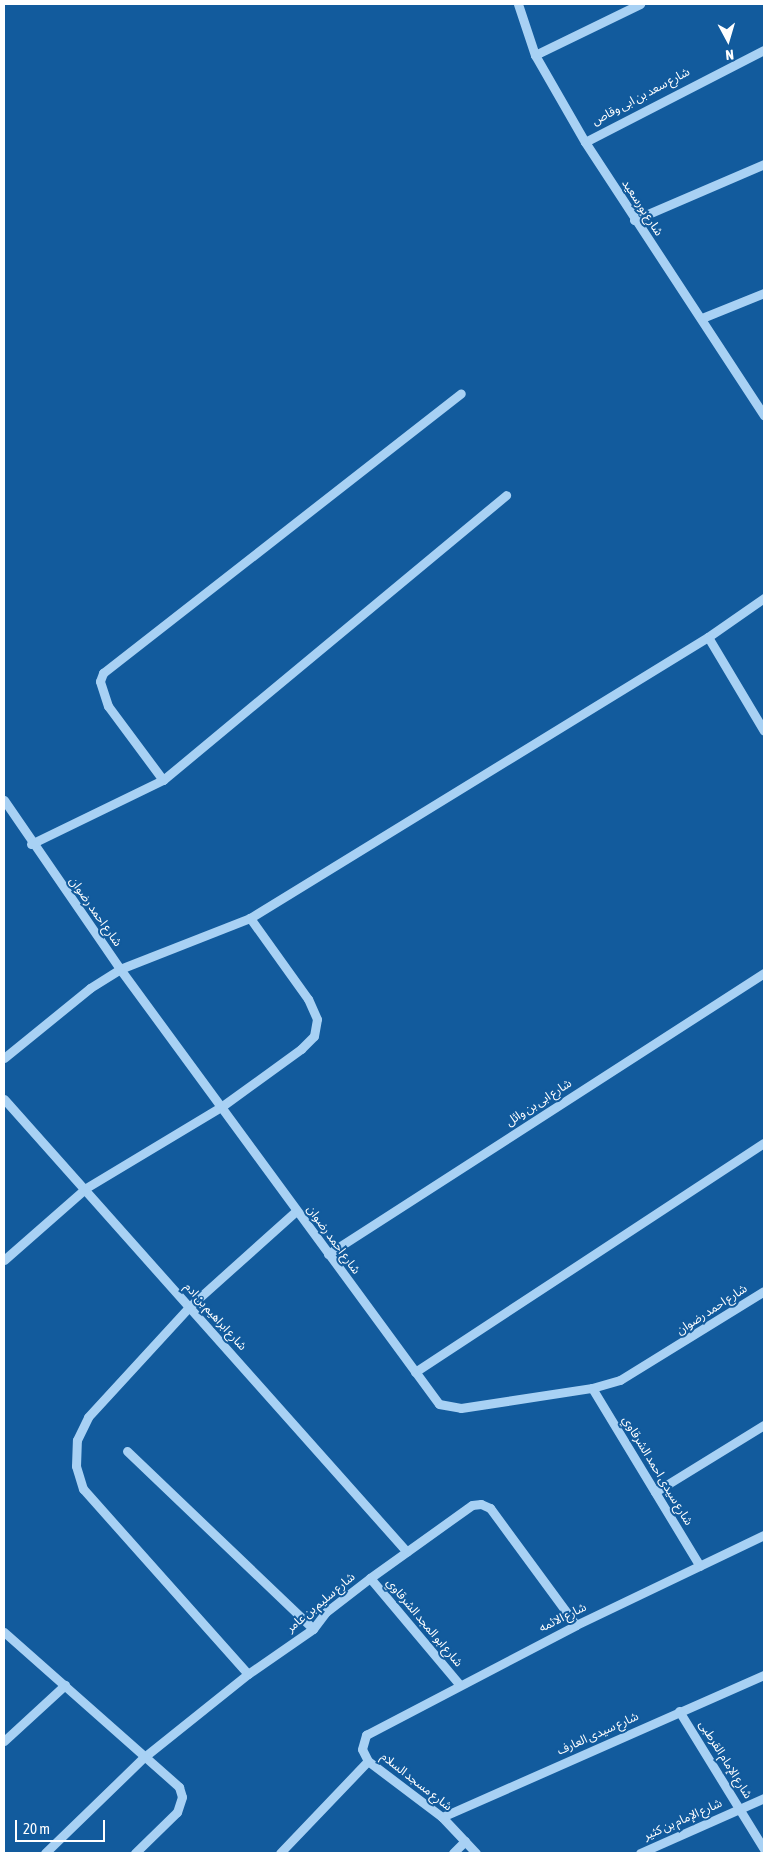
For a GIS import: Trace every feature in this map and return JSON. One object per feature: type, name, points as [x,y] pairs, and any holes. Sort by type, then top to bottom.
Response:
[{"type":"street","name":"شارع بورسعيد","points":[[518,4],[535,55],[584,142],[634,220],[702,318],[764,416]]},
{"type":"street","points":[[535,55],[640,4]]},
{"type":"street","name":"شارع سعد بن ابى وقاص","points":[[584,142],[764,50]]},
{"type":"street","points":[[634,220],[764,164]]},
{"type":"street","points":[[702,318],[764,293]]},
{"type":"street","points":[[163,780],[108,706],[100,681],[103,673],[461,393]]},
{"type":"street","points":[[32,844],[163,780],[506,495]]},
{"type":"street","points":[[4,1058],[90,988],[120,969],[250,918],[708,637],[764,598]]},
{"type":"street","points":[[708,637],[764,731]]},
{"type":"street","name":"شارع احمد رضوان","points":[[4,800],[32,844],[120,969],[433,1398],[446,1408],[592,1388],[640,1371],[764,1291]]},
{"type":"street","points":[[4,1260],[86,1188],[221,1107],[301,1049],[314,1036],[317,1019],[308,999],[250,918]]},
{"type":"street","name":"شارع ابى بن وائل","points":[[328,1254],[764,973]]},
{"type":"street","name":"شارع ابراهيم بن ادم","points":[[4,1099],[86,1188],[189,1308],[407,1552]]},
{"type":"street","points":[[415,1372],[764,1143]]},
{"type":"street","points":[[248,1674],[84,1489],[76,1466],[77,1440],[88,1417],[189,1308],[296,1211]]},
{"type":"street","name":"شارع سيدى احمد الشرقاوي","points":[[592,1388],[700,1566]]},
{"type":"street","points":[[655,1492],[764,1425]]},
{"type":"street","points":[[127,1451],[313,1629]]},
{"type":"street","name":"شارع سليم بن عامر","points":[[45,1853],[143,1758],[248,1674],[313,1629],[326,1612],[370,1578],[472,1506],[487,1505],[576,1625]]},
{"type":"street","name":"شارع الائمه","points":[[376,1729],[459,1684],[576,1625],[764,1535]]},
{"type":"street","name":"شارع ابو المجد الشرقاوي","points":[[370,1578],[459,1684]]},
{"type":"street","points":[[4,1632],[65,1685],[143,1758],[179,1786],[182,1797],[176,1812],[135,1853]]},
{"type":"street","name":"شارع سيدى العارف","points":[[442,1817],[764,1675]]},
{"type":"street","points":[[4,1741],[65,1685]]},
{"type":"street","name":"شارع الإمام القرطبى","points":[[679,1712],[764,1849]]},
{"type":"street","name":"شارع مسجد السلام","points":[[376,1729],[362,1742],[368,1761],[442,1817],[476,1853]]},
{"type":"street","points":[[280,1853],[368,1761]]},
{"type":"street","name":"شارع الإمام بن كثير","points":[[640,1853],[764,1798]]},
{"type":"street","points":[[453,1853],[465,1841]]}]
